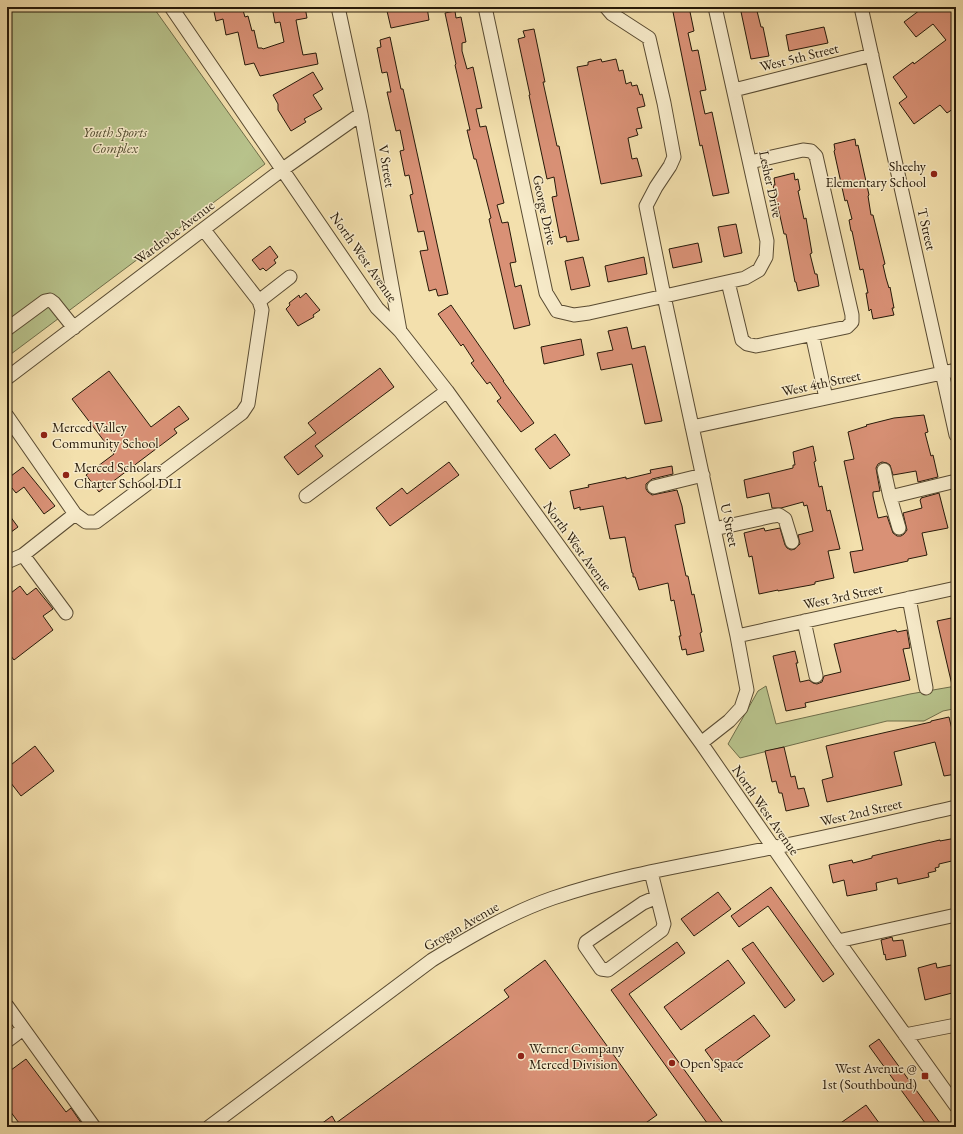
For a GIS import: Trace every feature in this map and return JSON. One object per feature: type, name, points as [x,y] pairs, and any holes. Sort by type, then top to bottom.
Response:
[{"type":"street","name":"North West Avenue","points":[[171,7],[378,308],[400,331],[447,391],[701,743],[838,941],[956,1106]]},
{"type":"street","name":"V Street","points":[[338,7],[361,114],[400,331]]},
{"type":"street","name":"George Drive","points":[[485,7],[546,293],[558,311],[574,316],[664,296]]},
{"type":"street","name":"U Street","points":[[606,7],[612,14],[649,38],[664,103],[674,157],[646,206],[737,636],[747,690],[741,708],[729,721],[701,743]]},
{"type":"street","name":"Lesher Drive","points":[[664,296],[745,278],[759,270],[766,257],[767,241],[716,7]]},
{"type":"street","name":"T Street","points":[[861,7],[956,435]]},
{"type":"street","name":"West 5th Street","points":[[734,90],[872,56]]},
{"type":"street","name":"Wardrobe Avenue","points":[[7,378],[283,169],[361,114]]},
{"type":"street","points":[[728,282],[742,340],[747,344],[756,346],[847,327],[852,322],[852,315],[816,156],[811,150],[803,150],[750,162]]},
{"type":"street","points":[[7,416],[75,514],[86,522],[96,522],[242,413],[248,404],[262,310],[259,301],[204,230]]},
{"type":"street","points":[[259,301],[290,277]]},
{"type":"street","points":[[7,329],[44,301],[50,300],[74,328]]},
{"type":"street","points":[[812,334],[826,398]]},
{"type":"street","name":"West 4th Street","points":[[692,427],[956,370]]},
{"type":"street","points":[[306,496],[447,391]]},
{"type":"street","points":[[884,470],[899,528]]},
{"type":"street","points":[[654,487],[703,475]]},
{"type":"street","points":[[890,497],[956,481]]},
{"type":"street","points":[[7,562],[23,555],[75,514]]},
{"type":"street","points":[[714,529],[779,515],[785,519],[792,542]]},
{"type":"street","points":[[23,555],[66,613]]},
{"type":"street","name":"West 3rd Street","points":[[737,636],[956,588]]},
{"type":"street","points":[[908,598],[926,688]]},
{"type":"street","points":[[804,621],[816,676]]},
{"type":"street","name":"West 2nd Street","points":[[773,848],[956,807]]},
{"type":"street","name":"Grogan Avenue","points":[[209,1127],[432,960],[495,923],[553,898],[602,883],[773,848]]},
{"type":"street","points":[[651,872],[664,924],[662,930],[608,970],[601,969],[585,946],[586,942],[643,903],[657,897]]},
{"type":"street","points":[[838,941],[956,915]]},
{"type":"street","points":[[7,1006],[94,1127]]},
{"type":"street","points":[[905,1035],[956,1026]]},
{"type":"street","points":[[7,1041],[23,1029]]},
{"type":"green space","name":"Youth Sports Complex","points":[[7,7],[153,7],[265,164],[7,357]]},
{"type":"green space","points":[[766,686],[776,724],[910,694],[956,686],[956,721],[953,709],[943,711],[924,721],[887,721],[740,758],[728,744],[758,691]]},
{"type":"building","points":[[213,7],[242,7],[245,17],[248,16],[252,31],[254,30],[258,48],[263,49],[284,42],[280,22],[275,23],[272,7],[305,7],[307,18],[296,20],[303,55],[316,53],[318,64],[260,76],[254,63],[245,65],[238,32],[226,35],[223,19],[216,21]]},
{"type":"building","points":[[406,7],[427,7],[429,20],[391,28],[387,11]]},
{"type":"building","points":[[672,7],[689,7],[694,31],[688,33],[692,51],[698,50],[706,90],[700,91],[705,114],[712,112],[729,193],[713,196],[702,145],[700,146]]},
{"type":"building","points":[[740,7],[756,7],[761,27],[763,27],[769,56],[751,59]]},
{"type":"building","points":[[924,7],[956,7],[956,107],[947,113],[940,105],[914,124],[899,103],[907,97],[893,77],[913,62],[914,64],[946,40],[933,24],[916,37],[904,22]]},
{"type":"building","points":[[455,11],[456,18],[461,17],[466,42],[462,43],[462,51],[467,69],[473,67],[482,108],[476,109],[480,127],[486,126],[504,203],[497,205],[502,223],[508,222],[516,262],[510,263],[515,287],[521,285],[530,325],[514,329],[489,219],[491,218],[467,130],[470,130],[445,13]]},
{"type":"building","points":[[824,27],[828,43],[789,51],[786,35]]},
{"type":"building","points":[[534,29],[545,82],[543,82],[557,146],[559,146],[579,240],[567,242],[566,236],[560,238],[552,197],[557,196],[554,177],[547,179],[529,95],[518,39],[525,37],[523,31]]},
{"type":"building","points":[[390,37],[401,89],[403,89],[448,294],[438,296],[436,289],[429,291],[420,251],[428,250],[424,231],[418,232],[410,195],[413,194],[409,175],[405,176],[400,151],[404,150],[400,130],[396,131],[387,92],[391,92],[387,72],[382,73],[377,48],[381,47],[380,40]]},
{"type":"building","points":[[601,59],[602,62],[616,59],[619,71],[623,70],[626,84],[631,82],[632,86],[637,85],[640,95],[642,94],[645,106],[637,108],[642,128],[636,129],[638,135],[628,138],[632,159],[637,158],[642,176],[601,184],[577,67],[588,65],[588,62]]},
{"type":"building","points":[[313,72],[323,89],[313,95],[322,109],[304,119],[306,122],[291,131],[278,110],[278,104],[273,95]]},
{"type":"building","points":[[855,139],[856,146],[858,145],[869,195],[871,215],[873,215],[885,264],[883,265],[889,288],[890,287],[894,308],[892,308],[894,315],[873,319],[871,309],[869,311],[866,293],[868,293],[863,269],[860,270],[851,231],[849,220],[852,219],[847,200],[845,201],[834,151],[834,144]]},
{"type":"building","points":[[794,173],[795,180],[798,179],[800,190],[798,191],[804,219],[806,218],[812,253],[810,254],[815,274],[817,274],[819,286],[798,291],[786,234],[784,234],[773,185],[775,185],[774,178]]},
{"type":"building","points":[[736,224],[742,253],[724,257],[718,227]]},
{"type":"building","points":[[698,243],[702,262],[673,268],[669,249]]},
{"type":"building","points":[[270,246],[278,257],[274,260],[276,263],[266,271],[263,268],[260,270],[252,260]]},
{"type":"building","points":[[583,257],[590,286],[571,290],[565,261]]},
{"type":"building","points":[[644,257],[647,274],[608,282],[605,266]]},
{"type":"building","points":[[306,293],[320,310],[313,315],[314,317],[298,326],[286,309],[290,305],[289,303],[299,295],[300,298]]},
{"type":"building","points":[[451,305],[534,423],[521,432],[497,401],[501,398],[490,382],[487,384],[471,363],[474,361],[463,344],[461,346],[438,314]]},
{"type":"building","points":[[627,327],[632,349],[645,346],[662,421],[645,424],[632,364],[601,370],[597,353],[613,350],[608,331]]},
{"type":"building","points":[[581,339],[584,355],[544,364],[541,347]]},
{"type":"building","points":[[380,368],[394,387],[315,446],[323,456],[298,475],[284,457],[316,433],[308,423]]},
{"type":"building","points":[[109,371],[151,427],[179,406],[189,419],[174,429],[177,433],[99,492],[86,475],[114,454],[72,399]]},
{"type":"building","points":[[924,415],[928,432],[925,433],[931,456],[933,455],[938,477],[918,482],[916,471],[893,475],[890,465],[882,462],[878,464],[876,468],[880,491],[873,492],[873,496],[878,518],[887,516],[893,533],[897,536],[901,536],[907,530],[903,513],[922,508],[921,498],[939,493],[948,528],[922,533],[927,555],[908,559],[908,561],[854,573],[850,552],[863,550],[844,461],[854,459],[848,432],[867,426],[866,425],[894,418]]},
{"type":"building","points":[[555,434],[570,455],[550,469],[535,449]]},
{"type":"building","points":[[813,446],[816,461],[814,462],[819,487],[822,486],[827,511],[830,510],[840,549],[828,551],[834,578],[815,582],[815,584],[811,585],[759,594],[752,556],[749,557],[744,533],[764,528],[765,531],[780,528],[785,545],[791,550],[795,549],[800,544],[798,535],[813,531],[807,505],[804,506],[803,502],[781,508],[772,508],[769,493],[747,498],[744,480],[793,468],[793,465],[795,465],[793,452]]},
{"type":"building","points":[[449,462],[459,475],[390,526],[376,508],[402,488],[407,494]]},
{"type":"building","points":[[672,466],[673,474],[652,479],[646,484],[646,489],[652,495],[677,490],[682,506],[685,523],[675,525],[686,576],[688,576],[692,595],[694,594],[702,632],[700,633],[704,651],[687,655],[686,649],[682,650],[679,636],[681,636],[674,600],[671,601],[668,583],[639,590],[635,577],[633,577],[625,537],[610,539],[603,506],[580,510],[580,507],[574,509],[570,491],[589,487],[588,485],[626,477],[626,479],[651,473],[650,470]]},
{"type":"building","points":[[23,467],[55,506],[44,514],[24,487],[16,493],[7,482],[7,479]]},
{"type":"building","points":[[7,512],[18,527],[7,535]]},
{"type":"building","points":[[20,586],[27,595],[36,588],[53,609],[43,616],[53,630],[14,660],[7,651],[7,596]]},
{"type":"building","points":[[956,617],[956,685],[952,685],[937,621]]},
{"type":"building","points":[[896,630],[897,632],[907,630],[910,648],[903,649],[910,680],[805,703],[806,707],[786,711],[773,656],[795,651],[800,682],[809,680],[817,684],[822,682],[824,676],[841,672],[834,644]]},
{"type":"building","points":[[949,717],[956,746],[956,774],[944,776],[935,742],[894,752],[902,785],[827,802],[822,780],[833,777],[826,746]]},
{"type":"building","points":[[35,746],[54,771],[21,796],[7,778],[7,768]]},
{"type":"building","points":[[784,747],[791,777],[795,776],[798,789],[804,788],[809,806],[786,811],[782,793],[779,793],[776,781],[772,782],[765,751]]},
{"type":"building","points":[[956,838],[956,860],[939,864],[939,867],[935,868],[936,871],[928,873],[929,877],[898,884],[897,878],[876,883],[877,890],[847,896],[844,880],[833,883],[829,865],[852,860],[853,863],[872,858],[872,856],[940,840]]},
{"type":"building","points":[[771,887],[834,974],[823,982],[768,906],[739,927],[731,916]]},
{"type":"building","points":[[718,892],[731,909],[694,936],[681,919]]},
{"type":"building","points":[[892,937],[893,941],[903,940],[906,956],[886,960],[881,940]]},
{"type":"building","name":"Open Space","points":[[677,942],[685,953],[629,994],[726,1127],[710,1127],[611,990]]},
{"type":"building","points":[[753,942],[795,1000],[785,1008],[742,949]]},
{"type":"building","name":"Werner Company Merced Division","points":[[545,960],[657,1115],[640,1127],[317,1127],[332,1116],[336,1123],[509,997],[504,990]]},
{"type":"building","name":"Open Space","points":[[728,960],[745,983],[681,1030],[664,1007]]},
{"type":"building","points":[[936,963],[937,968],[956,964],[956,992],[925,1000],[918,968]]},
{"type":"building","name":"Open Space","points":[[754,1015],[770,1036],[721,1072],[705,1050]]},
{"type":"building","points":[[879,1039],[943,1127],[928,1127],[869,1046]]},
{"type":"building","points":[[26,1059],[66,1112],[71,1108],[84,1127],[22,1127],[7,1107],[7,1073]]},
{"type":"building","points":[[866,1105],[882,1127],[835,1127]]},
{"type":"place","name":"Sheehy Elementary School","points":[[934,174]]},
{"type":"place","name":"Merced Valley Community School","points":[[44,435]]},
{"type":"place","name":"Merced Scholars Charter School DLI","points":[[66,475]]},
{"type":"place","name":"Werner Company Merced Division","points":[[521,1056]]},
{"type":"place","name":"Open Space","points":[[672,1063]]},
{"type":"place","name":"West Avenue @ 1st (Southbound)","points":[[925,1076]]}]
